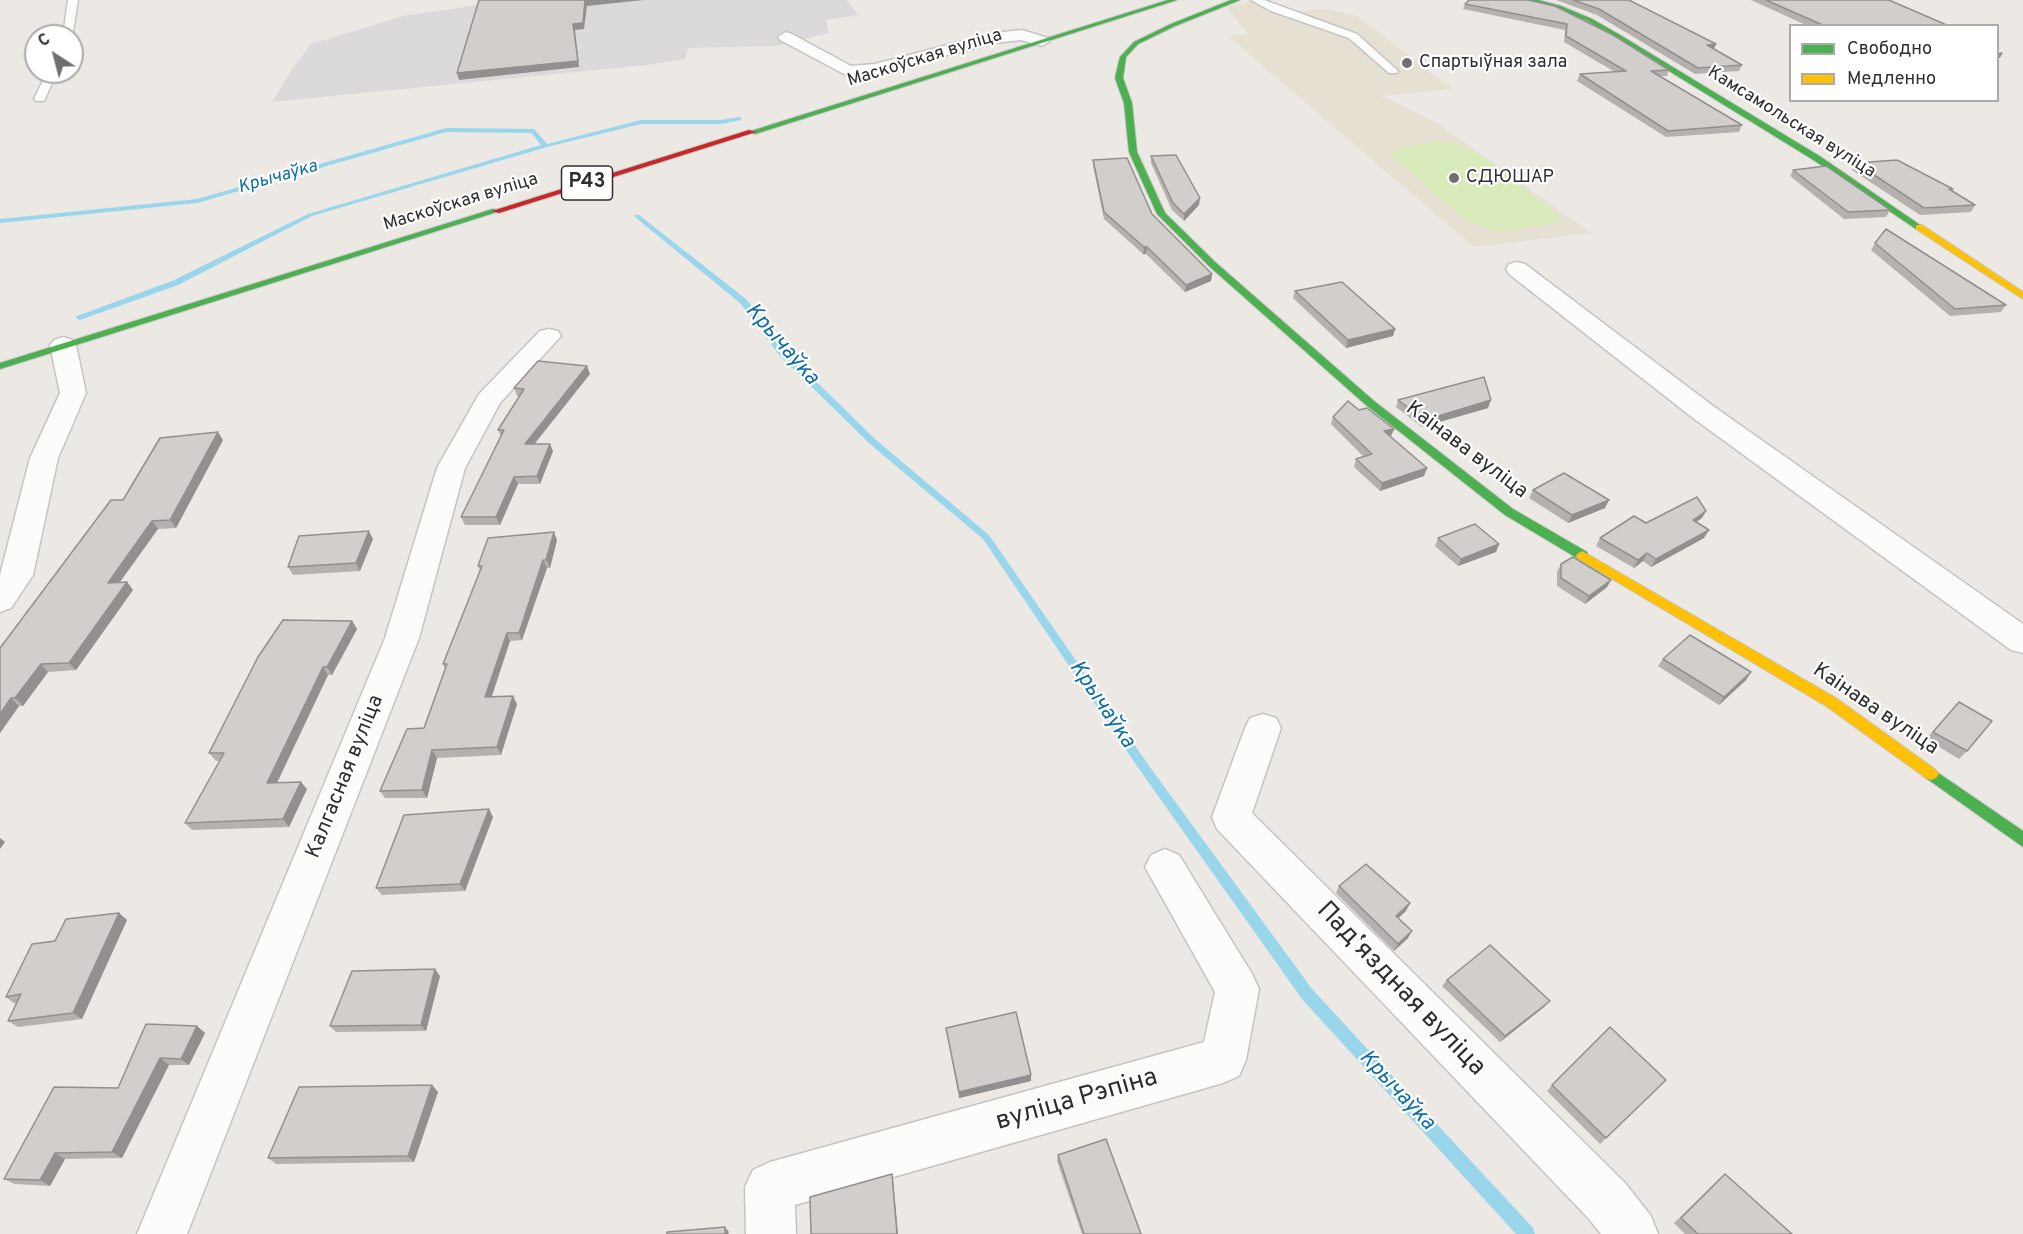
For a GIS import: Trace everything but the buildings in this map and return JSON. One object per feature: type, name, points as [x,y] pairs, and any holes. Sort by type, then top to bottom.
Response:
[{"type":"main road","name":"Маскоўская вуліца","points":[[0,366],[1174,0]]},
{"type":"main road","name":"Каінава вуліца","points":[[1237,0],[1173,25],[1136,43],[1123,57],[1119,78],[1128,103],[1133,152],[1161,214],[1212,264],[1370,403],[1509,512],[1831,702],[2023,840]]},
{"type":"main road","name":"Камсамольская вуліца","points":[[1530,0],[1559,7],[1590,20],[1618,36],[1818,159],[2023,296]]},
{"type":"street","points":[[786,37],[848,71],[875,69],[993,38],[1022,35],[1042,41]]},
{"type":"street","points":[[1517,269],[1702,412],[2023,641]]},
{"type":"street","name":"Калгасная вуліца","points":[[162,1234],[402,638],[451,468],[488,400],[549,336]]},
{"type":"street","points":[[0,600],[17,574],[44,458],[73,393],[63,345]]},
{"type":"street","name":"Падʼяздная вуліца","points":[[1263,728],[1231,817],[1607,1201],[1633,1234]]},
{"type":"street","name":"вуліца Рэпіна","points":[[771,1234],[770,1187],[1223,1060],[1237,989],[1165,867]]},
{"type":"lane","points":[[70,24],[73,0]]},
{"type":"lane","points":[[1256,0],[1274,9],[1353,36],[1393,71]]},
{"type":"lane","points":[[40,99],[47,84]]},
{"type":"shaded area","points":[[513,0],[847,0],[858,15],[826,20],[829,33],[776,46],[688,48],[685,59],[647,65],[272,102],[292,69],[311,44],[403,16]]},
{"type":"shaded area","name":"СДЮШАР","points":[[1257,0],[1269,0],[1289,11],[1328,9],[1359,17],[1452,89],[1382,96],[1437,123],[1591,233],[1474,247],[1228,36],[1248,34],[1226,7]]},
{"type":"green space","points":[[1452,142],[1478,153],[1550,207],[1560,217],[1557,223],[1499,232],[1467,221],[1393,157],[1393,152],[1399,147]]},
{"type":"waterway","points":[[545,146],[641,122],[721,122],[739,119]]},
{"type":"waterway","name":"Крычаўка","points":[[0,221],[197,201],[446,130],[534,131],[545,146]]},
{"type":"waterway","points":[[80,318],[175,283],[310,215],[545,146]]},
{"type":"waterway","name":"Крычаўка","points":[[637,216],[743,301],[783,354],[873,442],[986,537],[1143,766],[1307,994],[1527,1234]]},
{"type":"traffic: fast","points":[[752,132],[1174,0]]},
{"type":"traffic: fast","points":[[1237,0],[1173,25],[1136,43],[1123,57],[1119,78],[1128,103],[1133,152],[1161,214],[1212,264],[1370,403],[1509,512],[1582,555]]},
{"type":"traffic: fast","points":[[1530,0],[1559,7],[1590,20],[1618,36],[1818,159],[1919,227]]},
{"type":"traffic: fast","points":[[0,366],[496,211]]},
{"type":"traffic: fast","points":[[1931,774],[2023,840]]},
{"type":"traffic: slow","points":[[1919,227],[2023,296]]},
{"type":"traffic: slow","points":[[1582,555],[1831,702],[1931,774]]},
{"type":"traffic: jam","points":[[496,211],[752,132]]},
{"type":"place","name":"Спартыўная зала","points":[[1407,63]]},
{"type":"place","name":"СДЮШАР","points":[[1454,178]]}]
